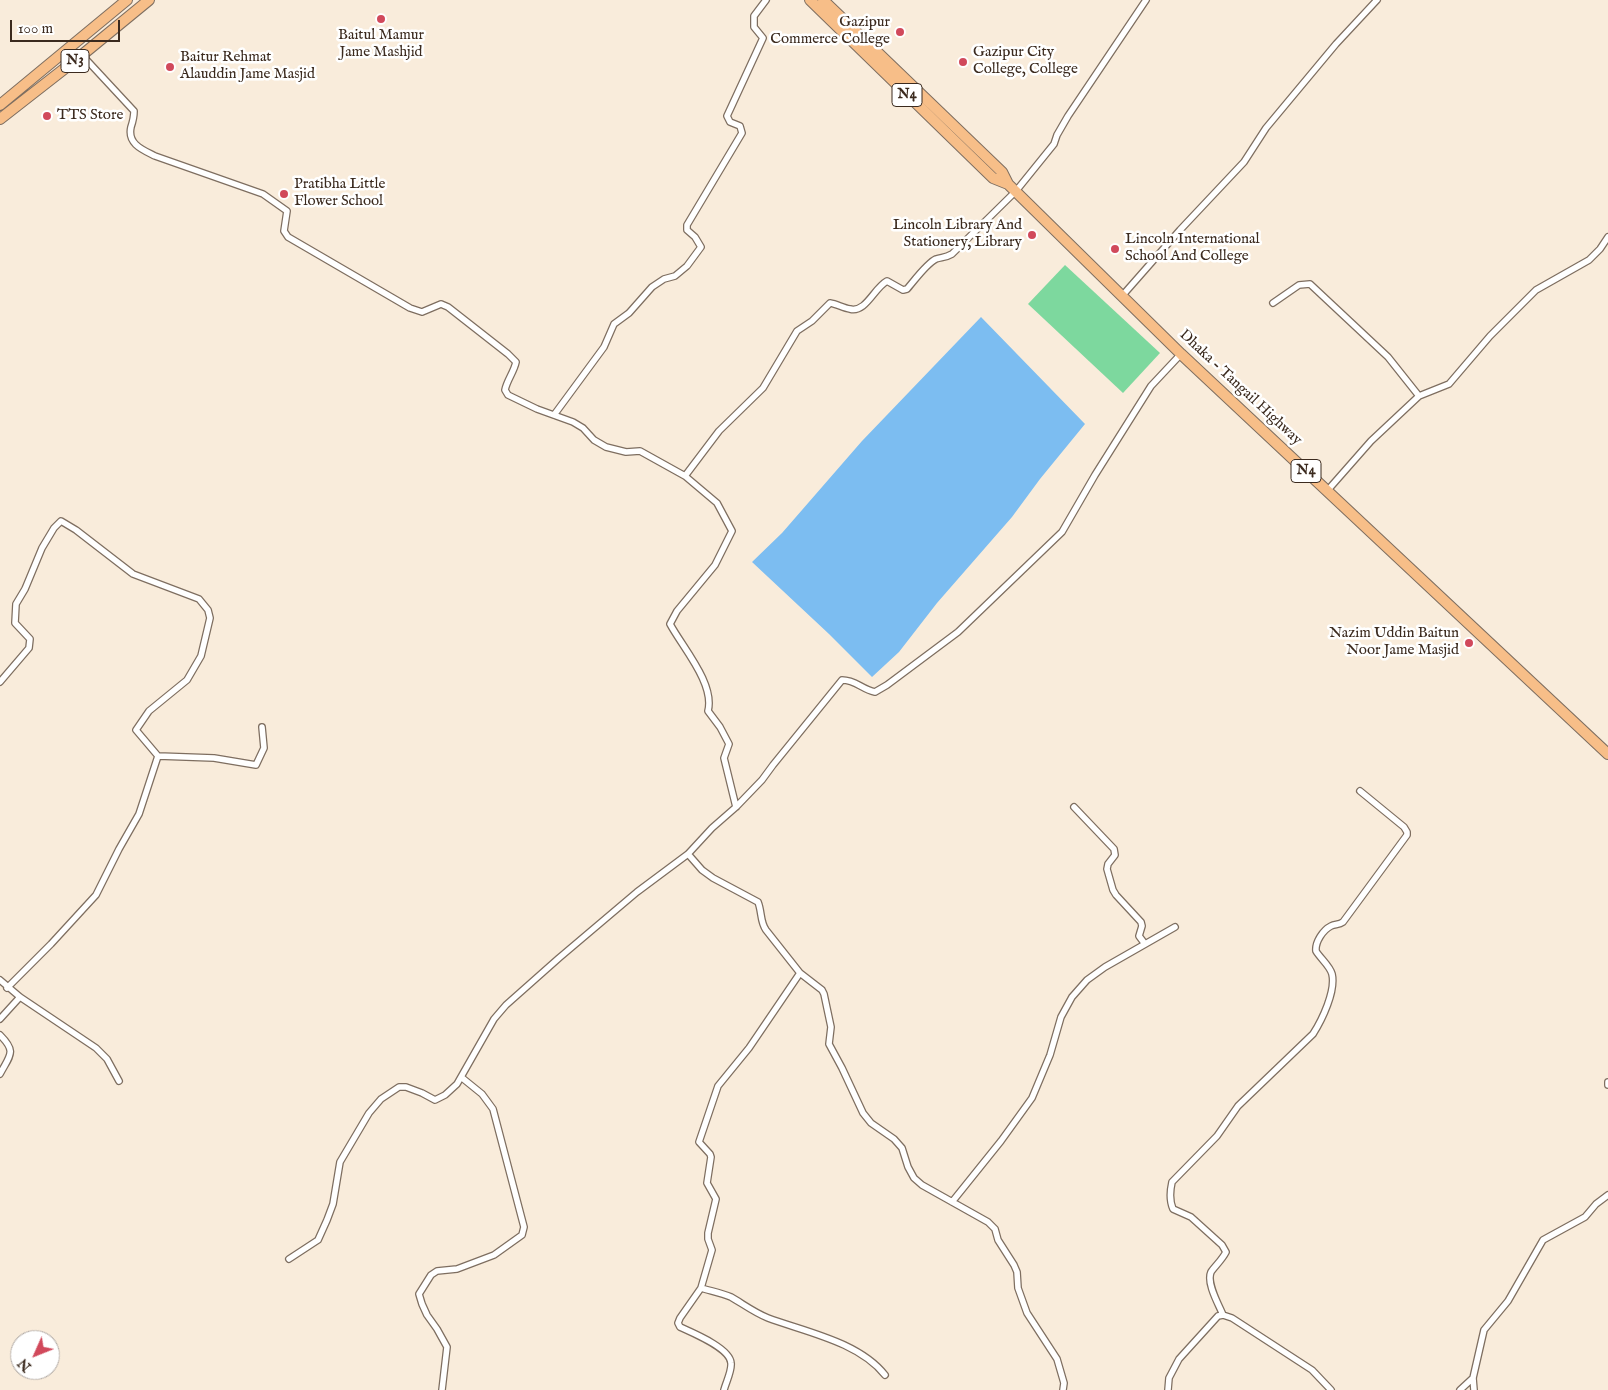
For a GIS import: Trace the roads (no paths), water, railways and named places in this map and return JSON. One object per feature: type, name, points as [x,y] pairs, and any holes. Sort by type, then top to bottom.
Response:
[{"type":"highway","name":"N3","points":[[0,99],[117,0]]},
{"type":"highway","points":[[0,105],[127,0]]},
{"type":"highway","name":"N3","points":[[0,119],[149,0]]},
{"type":"highway","name":"Dhaka - Tangail Highway","points":[[810,0],[993,178],[1012,188]]},
{"type":"highway","name":"Dhaka - Tangail Highway","points":[[823,0],[1002,172],[1012,188],[1181,354],[1608,754]]},
{"type":"street","points":[[554,415],[604,347],[614,324],[628,313],[652,287],[664,279],[675,276],[687,266],[701,247],[687,230],[687,225],[742,133],[740,126],[730,122],[727,116],[763,38],[754,27],[754,16],[766,0]]},
{"type":"street","points":[[685,476],[719,431],[763,388],[797,331],[812,321],[830,303],[858,309],[887,281],[903,290],[908,289],[932,262],[952,254],[1054,144],[1068,116],[1146,0]]},
{"type":"street","points":[[1122,296],[1180,230],[1244,162],[1266,128],[1310,74],[1359,18],[1378,0]]},
{"type":"street","points":[[82,55],[134,111],[131,136],[139,148],[155,156],[263,194],[287,211],[284,231],[288,237],[410,308],[422,312],[441,304],[448,307],[516,362],[514,370],[506,383],[505,390],[508,395],[578,425],[594,440],[606,446],[626,452],[640,451],[685,476],[717,503],[732,531],[715,565],[677,611],[670,624],[688,651],[707,687],[710,704],[708,711],[720,727],[728,744],[724,758],[736,807]]},
{"type":"street","points":[[1327,491],[1371,441],[1419,396],[1449,384],[1490,336],[1536,290],[1589,260],[1608,237]]},
{"type":"street","points":[[1273,303],[1299,284],[1310,284],[1388,357],[1419,396]]},
{"type":"street","points":[[289,1259],[318,1240],[332,1204],[340,1162],[369,1112],[381,1099],[399,1088],[406,1087],[435,1100],[445,1095],[457,1084],[494,1019],[506,1005],[637,892],[688,854],[762,780],[842,680],[851,680],[866,690],[875,692],[958,632],[1062,532],[1095,475],[1152,386],[1181,354]]},
{"type":"street","points":[[0,682],[30,648],[30,639],[14,623],[16,604],[25,589],[42,548],[54,528],[61,521],[76,530],[133,574],[199,599],[208,610],[210,618],[200,656],[187,680],[149,711],[136,730],[158,756],[214,758],[256,765],[264,748],[262,727]]},
{"type":"street","points":[[7,988],[96,895],[139,814],[158,756]]},
{"type":"street","points":[[1223,1315],[1210,1282],[1211,1273],[1222,1261],[1226,1252],[1222,1245],[1191,1217],[1172,1209],[1170,1203],[1172,1182],[1217,1136],[1238,1106],[1313,1034],[1321,1021],[1332,987],[1332,973],[1316,951],[1318,940],[1332,926],[1344,922],[1407,835],[1404,827],[1360,791]]},
{"type":"street","points":[[1074,807],[1114,849],[1115,855],[1108,864],[1107,869],[1110,882],[1116,896],[1141,922],[1142,926],[1139,936],[1145,944]]},
{"type":"street","points":[[688,854],[702,870],[713,878],[758,902],[761,910],[762,925],[800,973],[822,990],[831,1027],[829,1044],[866,1119],[894,1139],[902,1148],[914,1178],[922,1185],[988,1222],[994,1228],[1000,1245],[1017,1272],[1018,1288],[1027,1313],[1057,1359],[1064,1383],[1063,1390]]},
{"type":"street","points":[[952,1202],[1001,1141],[1032,1098],[1050,1055],[1060,1017],[1072,997],[1087,980],[1175,927]]},
{"type":"street","points":[[724,1390],[731,1364],[729,1355],[719,1347],[680,1327],[678,1324],[680,1318],[701,1288],[712,1250],[708,1234],[716,1199],[707,1183],[710,1154],[700,1142],[718,1086],[749,1048],[800,973]]},
{"type":"street","points":[[0,980],[7,988],[96,1048],[107,1059],[119,1081]]},
{"type":"street","points":[[0,1019],[20,997]]},
{"type":"street","points":[[0,1035],[11,1048],[0,1074]]},
{"type":"street","points":[[442,1390],[447,1347],[427,1315],[419,1294],[431,1275],[437,1271],[457,1269],[494,1255],[522,1235],[524,1226],[493,1109],[482,1094],[461,1077]]},
{"type":"street","points":[[1474,1390],[1473,1378],[1484,1330],[1508,1301],[1543,1240],[1585,1217],[1596,1204],[1608,1195]]},
{"type":"street","points":[[701,1288],[729,1296],[766,1317],[847,1347],[869,1359],[885,1375]]},
{"type":"street","points":[[1168,1390],[1169,1378],[1179,1359],[1218,1316],[1223,1315],[1232,1318],[1312,1370],[1330,1390]]},
{"type":"street","points":[[1460,1390],[1473,1378]]},
{"type":"water","points":[[981,317],[1085,424],[1012,517],[937,603],[899,652],[872,677],[752,562],[782,533],[862,441]]},
{"type":"place","name":"Baitul Mamur Jame Mashjid","points":[[381,19]]},
{"type":"place","name":"Gazipur Commerce College","points":[[900,32]]},
{"type":"place","name":"Gazipur City College, College","points":[[963,62]]},
{"type":"place","name":"Baitur Rehmat Alauddin Jame Masjid","points":[[170,67]]},
{"type":"place","name":"TTS Store","points":[[47,116]]},
{"type":"place","name":"Pratibha Little Flower School","points":[[284,194]]},
{"type":"place","name":"Lincoln Library And Stationery, Library","points":[[1032,235]]},
{"type":"place","name":"Lincoln International School And College","points":[[1115,249]]},
{"type":"place","name":"Nazim Uddin Baitun Noor Jame Masjid","points":[[1469,643]]}]
